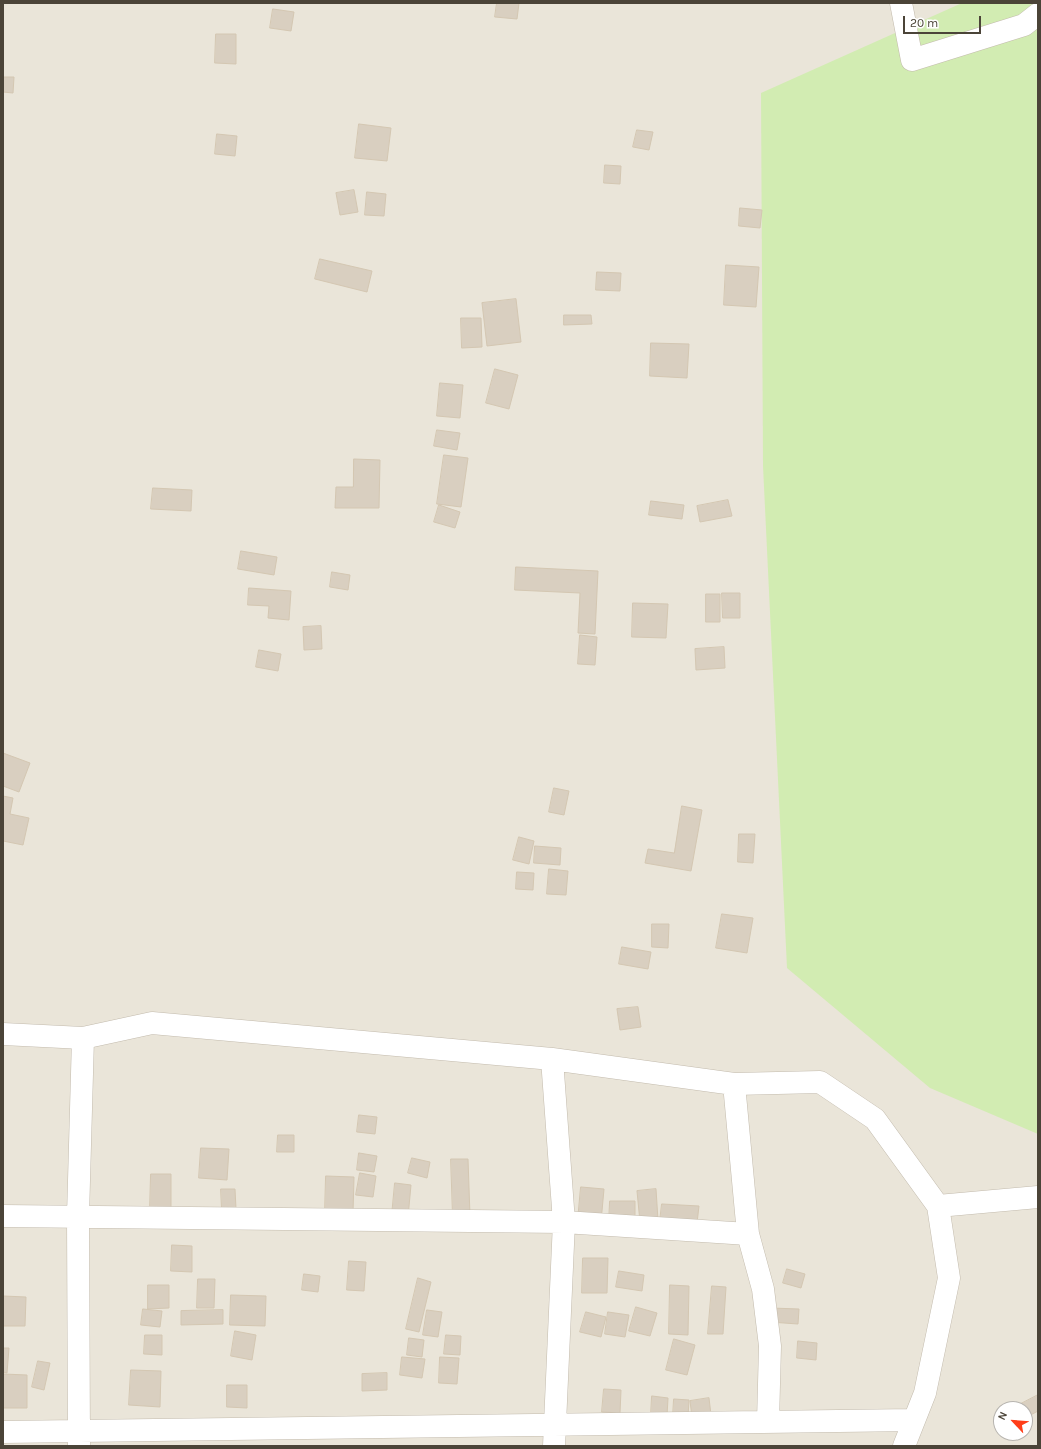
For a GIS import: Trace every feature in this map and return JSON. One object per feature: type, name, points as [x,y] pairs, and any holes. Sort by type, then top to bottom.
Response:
[{"type":"street","points":[[901,3],[912,60],[1024,25],[1038,14]]},
{"type":"street","points":[[3,1034],[83,1038],[152,1023],[552,1059],[734,1084],[820,1082],[875,1119],[938,1206],[949,1278],[925,1393],[904,1446]]},
{"type":"street","points":[[79,1439],[78,1216],[83,1038]]},
{"type":"street","points":[[552,1059],[564,1222],[554,1436]]},
{"type":"street","points":[[734,1084],[748,1234],[763,1289],[770,1346],[768,1422]]},
{"type":"street","points":[[938,1206],[1038,1197]]},
{"type":"street","points":[[3,1216],[564,1222],[748,1234]]},
{"type":"street","points":[[3,1432],[79,1439],[554,1436],[768,1422],[914,1420]]},
{"type":"shaded area","points":[[3,3],[1038,3],[1038,1446],[3,1446]]},
{"type":"green space","points":[[962,3],[1038,3],[1038,1134],[930,1088],[787,968],[763,466],[761,93]]},
{"type":"building","points":[[497,3],[519,3],[517,19],[495,17]]},
{"type":"building","points":[[273,9],[294,12],[291,31],[270,28]]},
{"type":"building","points":[[216,34],[236,34],[236,64],[215,63]]},
{"type":"building","points":[[3,77],[14,77],[13,93],[3,92]]},
{"type":"building","points":[[359,124],[391,128],[387,161],[355,158]]},
{"type":"building","points":[[637,130],[653,132],[649,150],[633,147]]},
{"type":"building","points":[[217,134],[237,136],[235,156],[215,154]]},
{"type":"building","points":[[605,165],[621,166],[620,184],[604,183]]},
{"type":"building","points":[[354,190],[358,212],[340,215],[336,193]]},
{"type":"building","points":[[367,192],[386,194],[384,216],[365,215]]},
{"type":"building","points":[[740,208],[762,210],[760,228],[739,226]]},
{"type":"building","points":[[320,259],[372,271],[367,292],[315,279]]},
{"type":"building","points":[[726,265],[759,267],[756,307],[724,305]]},
{"type":"building","points":[[597,272],[621,273],[620,291],[596,290]]},
{"type":"building","points":[[516,299],[521,342],[487,346],[482,303]]},
{"type":"building","points":[[564,315],[591,315],[592,324],[564,325]]},
{"type":"building","points":[[461,318],[481,318],[482,347],[462,348]]},
{"type":"building","points":[[651,343],[689,344],[687,378],[650,376]]},
{"type":"building","points":[[495,369],[518,375],[509,409],[486,403]]},
{"type":"building","points":[[440,383],[463,385],[460,418],[437,416]]},
{"type":"building","points":[[437,430],[460,433],[457,450],[434,446]]},
{"type":"building","points":[[444,455],[468,458],[461,507],[437,504]]},
{"type":"building","points":[[354,459],[380,460],[379,508],[335,508],[336,487],[353,487]]},
{"type":"building","points":[[153,488],[192,490],[191,511],[151,509]]},
{"type":"building","points":[[728,500],[732,516],[700,522],[697,506]]},
{"type":"building","points":[[651,501],[684,505],[682,519],[649,515]]},
{"type":"building","points":[[439,505],[460,512],[455,528],[434,522]]},
{"type":"building","points":[[241,551],[277,557],[274,575],[238,569]]},
{"type":"building","points":[[516,567],[598,571],[595,634],[578,633],[580,593],[515,590]]},
{"type":"building","points":[[332,572],[350,575],[348,590],[330,587]]},
{"type":"building","points":[[249,588],[291,591],[289,620],[268,618],[269,606],[248,605]]},
{"type":"building","points":[[722,593],[740,593],[740,618],[723,618]]},
{"type":"building","points":[[706,594],[720,594],[720,622],[706,622]]},
{"type":"building","points":[[633,603],[668,604],[666,638],[632,637]]},
{"type":"building","points":[[321,626],[322,649],[304,650],[303,627]]},
{"type":"building","points":[[580,635],[597,637],[595,665],[578,664]]},
{"type":"building","points":[[724,647],[725,668],[696,670],[695,649]]},
{"type":"building","points":[[259,650],[281,654],[278,671],[256,667]]},
{"type":"building","points":[[3,753],[30,763],[19,792],[3,786]]},
{"type":"building","points":[[554,788],[569,791],[564,815],[549,812]]},
{"type":"building","points":[[3,796],[13,798],[10,814],[29,818],[23,845],[3,841]]},
{"type":"building","points":[[682,806],[702,810],[691,871],[645,863],[648,849],[674,853]]},
{"type":"building","points":[[739,834],[755,834],[753,863],[738,862]]},
{"type":"building","points":[[519,837],[534,841],[529,864],[513,860]]},
{"type":"building","points":[[535,846],[561,848],[560,865],[534,863]]},
{"type":"building","points":[[549,869],[568,871],[566,895],[547,894]]},
{"type":"building","points":[[517,872],[534,873],[533,890],[516,889]]},
{"type":"building","points":[[722,914],[753,918],[747,953],[716,948]]},
{"type":"building","points":[[652,924],[669,924],[668,948],[652,947]]},
{"type":"building","points":[[622,947],[651,952],[648,969],[619,964]]},
{"type":"building","points":[[638,1007],[641,1027],[620,1030],[617,1009]]},
{"type":"building","points":[[359,1115],[377,1117],[375,1134],[357,1132]]},
{"type":"building","points":[[278,1135],[294,1135],[294,1152],[277,1152]]},
{"type":"building","points":[[201,1148],[229,1149],[227,1180],[199,1178]]},
{"type":"building","points":[[359,1153],[377,1156],[374,1172],[357,1170]]},
{"type":"building","points":[[412,1158],[430,1162],[427,1178],[408,1173]]},
{"type":"building","points":[[451,1159],[468,1159],[470,1216],[453,1217]]},
{"type":"building","points":[[360,1173],[376,1176],[373,1197],[356,1195]]},
{"type":"building","points":[[151,1174],[171,1174],[171,1209],[150,1209]]},
{"type":"building","points":[[326,1176],[354,1177],[353,1213],[325,1212]]},
{"type":"building","points":[[395,1183],[411,1185],[408,1217],[392,1215]]},
{"type":"building","points":[[581,1187],[604,1189],[601,1222],[578,1220]]},
{"type":"building","points":[[221,1189],[235,1189],[236,1209],[222,1210]]},
{"type":"building","points":[[656,1189],[658,1220],[640,1222],[637,1191]]},
{"type":"building","points":[[610,1201],[635,1201],[635,1223],[609,1223]]},
{"type":"building","points":[[662,1204],[699,1206],[697,1223],[660,1221]]},
{"type":"building","points":[[172,1245],[192,1246],[192,1272],[171,1271]]},
{"type":"building","points":[[583,1258],[608,1258],[607,1293],[582,1293]]},
{"type":"building","points":[[349,1261],[366,1262],[364,1291],[347,1290]]},
{"type":"building","points":[[787,1269],[805,1274],[801,1288],[783,1283]]},
{"type":"building","points":[[619,1271],[644,1275],[642,1291],[616,1287]]},
{"type":"building","points":[[304,1274],[320,1276],[318,1292],[302,1290]]},
{"type":"building","points":[[418,1278],[431,1282],[419,1332],[406,1329]]},
{"type":"building","points":[[198,1279],[215,1279],[214,1308],[197,1308]]},
{"type":"building","points":[[148,1285],[169,1285],[169,1308],[148,1309]]},
{"type":"building","points":[[670,1285],[689,1286],[688,1335],[669,1334]]},
{"type":"building","points":[[712,1286],[726,1287],[723,1334],[708,1334]]},
{"type":"building","points":[[231,1295],[266,1296],[265,1326],[230,1325]]},
{"type":"building","points":[[3,1296],[26,1297],[25,1326],[3,1326]]},
{"type":"building","points":[[636,1307],[657,1313],[650,1336],[629,1331]]},
{"type":"building","points":[[771,1308],[799,1309],[798,1324],[770,1322]]},
{"type":"building","points":[[143,1309],[162,1311],[160,1327],[141,1325]]},
{"type":"building","points":[[223,1310],[223,1324],[181,1325],[181,1311]]},
{"type":"building","points":[[427,1310],[442,1312],[438,1337],[423,1335]]},
{"type":"building","points":[[586,1312],[606,1317],[601,1337],[580,1332]]},
{"type":"building","points":[[608,1312],[629,1315],[625,1337],[605,1334]]},
{"type":"building","points":[[235,1331],[256,1335],[252,1360],[231,1356]]},
{"type":"building","points":[[145,1335],[162,1335],[162,1355],[144,1354]]},
{"type":"building","points":[[446,1335],[461,1336],[460,1355],[444,1354]]},
{"type":"building","points":[[409,1338],[424,1340],[422,1357],[407,1355]]},
{"type":"building","points":[[674,1339],[695,1345],[687,1375],[666,1370]]},
{"type":"building","points":[[798,1341],[817,1343],[816,1360],[797,1358]]},
{"type":"building","points":[[3,1348],[9,1348],[7,1373],[3,1372]]},
{"type":"building","points":[[402,1357],[425,1359],[422,1378],[400,1375]]},
{"type":"building","points":[[440,1357],[459,1358],[457,1384],[439,1383]]},
{"type":"building","points":[[38,1361],[50,1363],[44,1390],[32,1387]]},
{"type":"building","points":[[131,1370],[161,1371],[160,1407],[129,1405]]},
{"type":"building","points":[[387,1373],[387,1390],[362,1391],[362,1374]]},
{"type":"building","points":[[3,1374],[27,1375],[27,1408],[3,1408]]},
{"type":"building","points":[[227,1385],[247,1385],[247,1408],[227,1407]]},
{"type":"building","points":[[604,1389],[621,1390],[620,1413],[602,1412]]},
{"type":"building","points":[[1038,1395],[1038,1411],[1033,1414],[1033,1401],[1026,1401]]},
{"type":"building","points":[[652,1396],[668,1398],[667,1416],[651,1415]]},
{"type":"building","points":[[709,1398],[711,1415],[692,1417],[690,1401]]},
{"type":"building","points":[[674,1399],[689,1400],[688,1417],[673,1416]]}]
